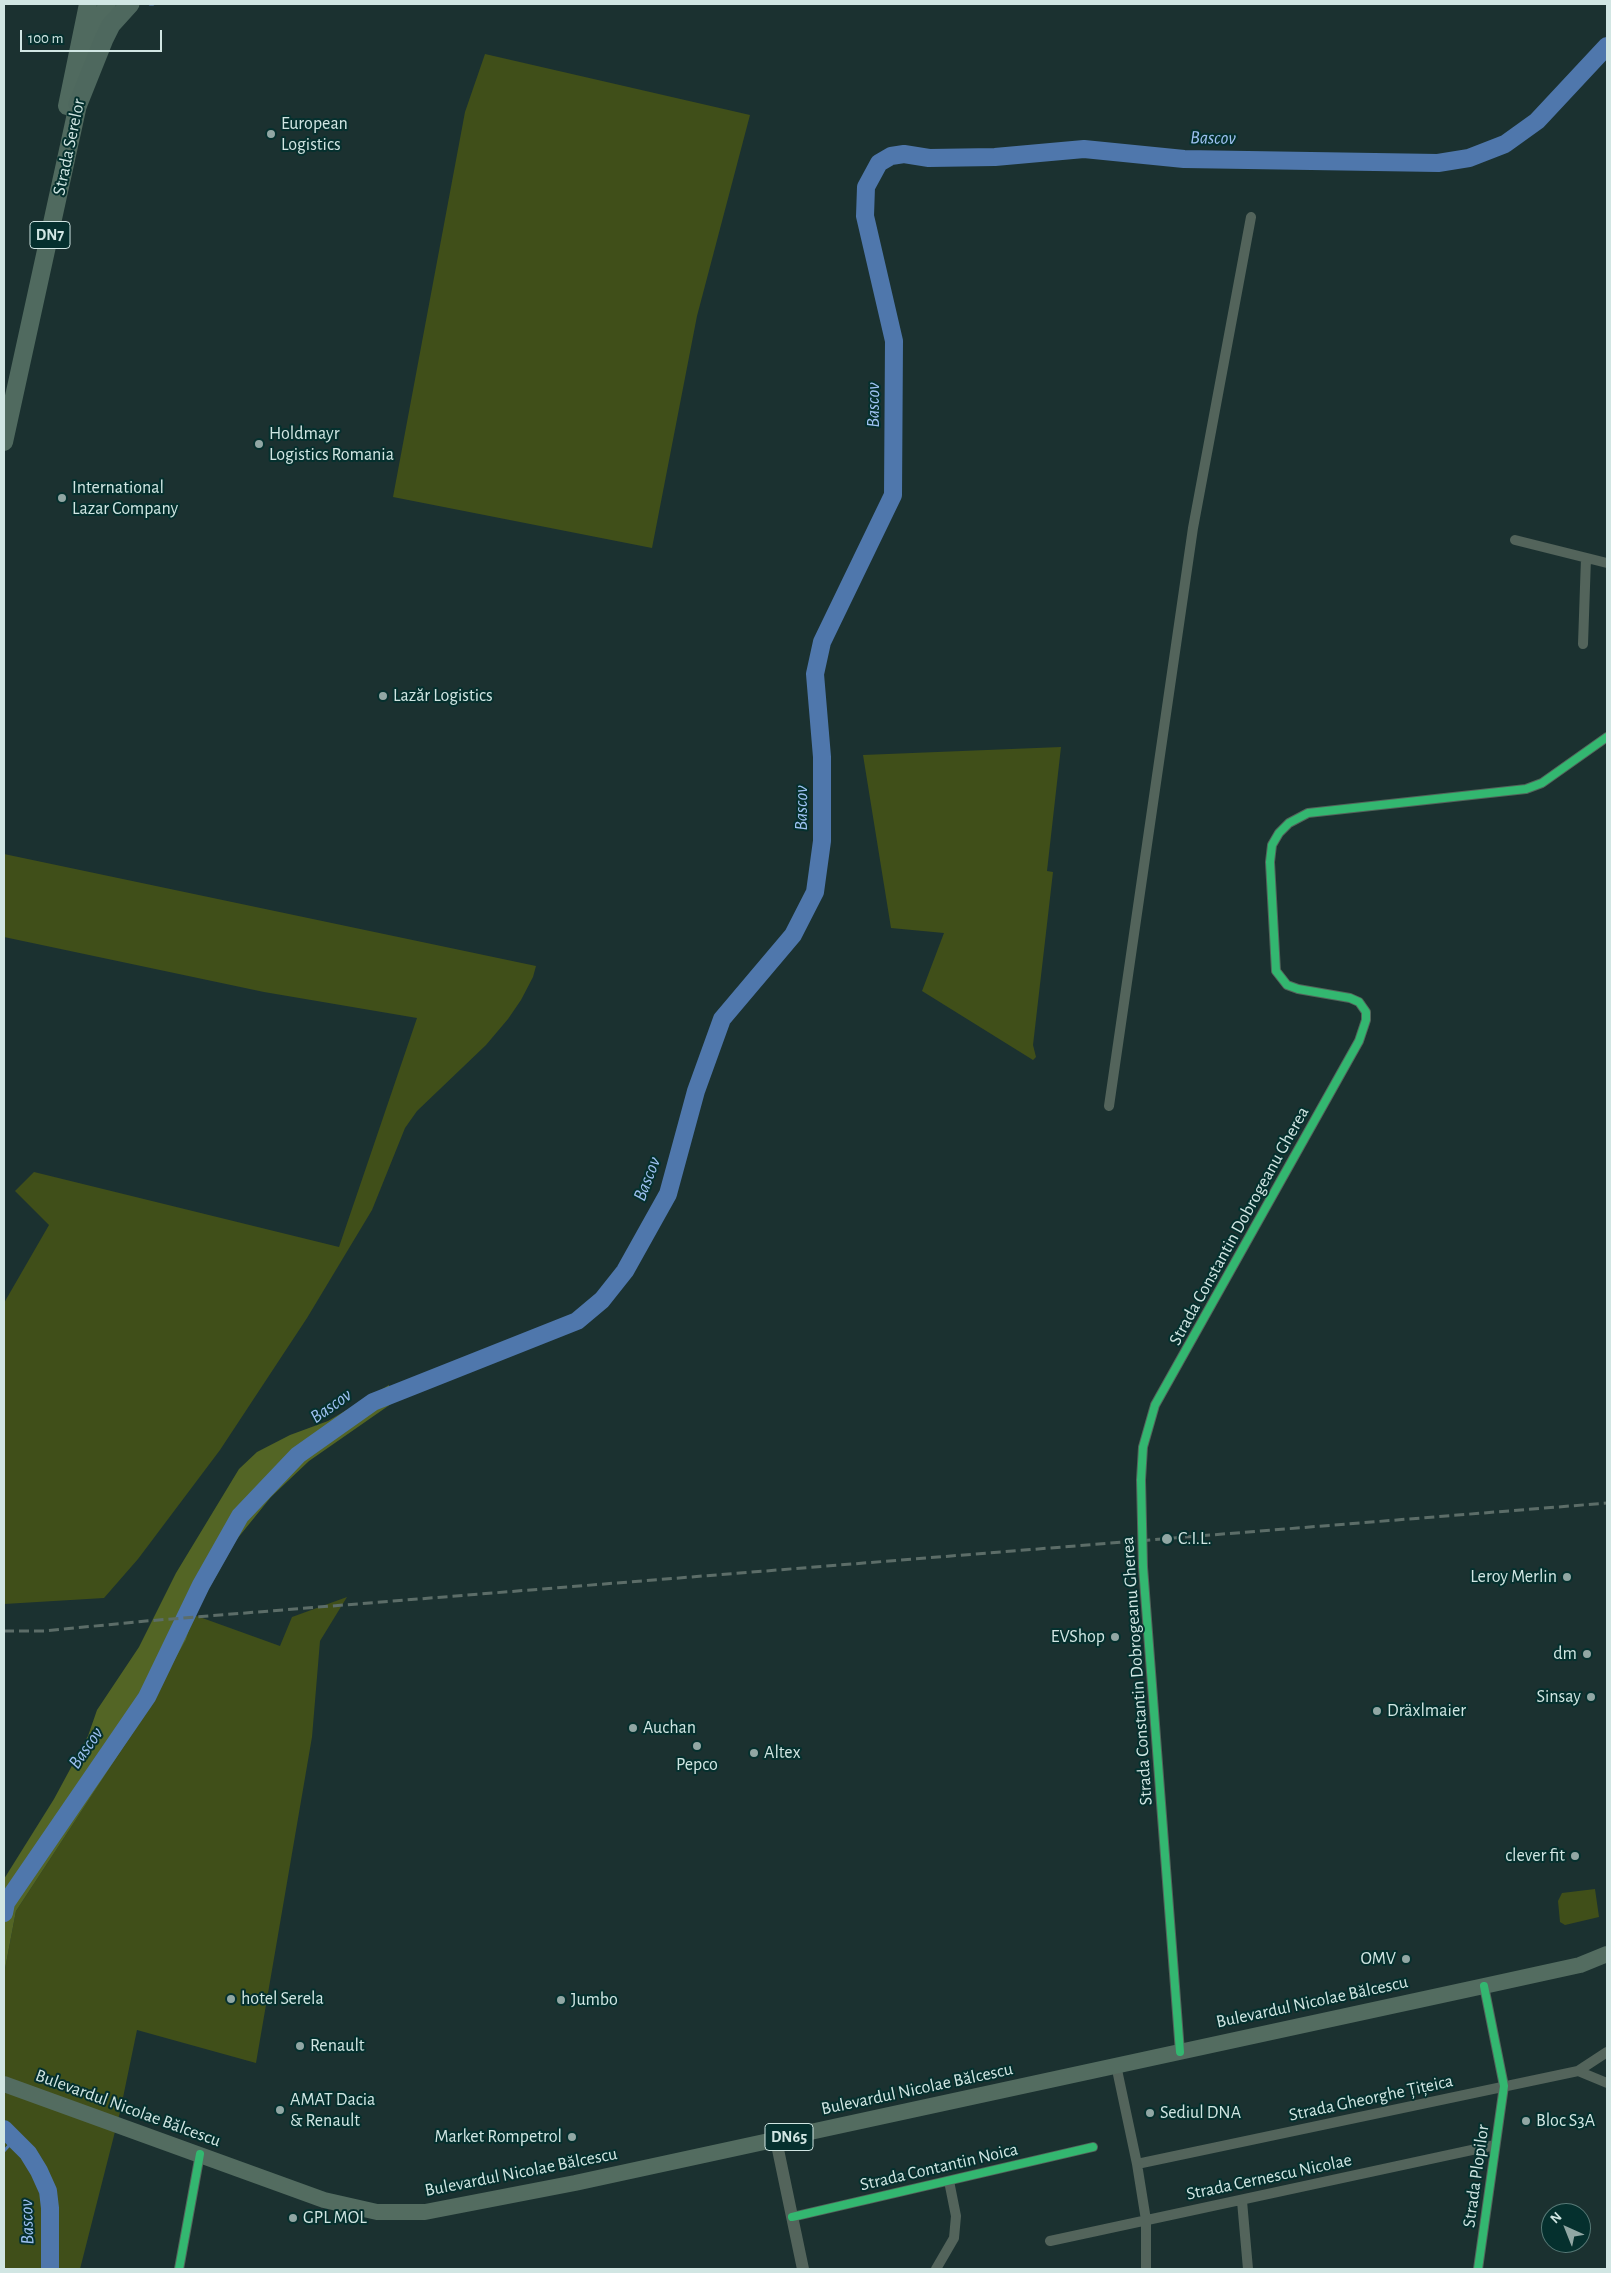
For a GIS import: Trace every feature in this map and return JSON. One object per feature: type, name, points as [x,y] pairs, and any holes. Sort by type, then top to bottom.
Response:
[{"type":"highway","name":"DN7","points":[[72,109],[88,4]]},
{"type":"highway","name":"Strada Serelor","points":[[4,395],[72,109],[106,4]]},
{"type":"highway","points":[[72,109],[111,25],[130,4]]},
{"type":"highway","name":"Strada Serelor","points":[[4,442],[72,109]]},
{"type":"main road","name":"Bulevardul Nicolae Bălcescu","points":[[1580,1965],[1607,1945]]},
{"type":"main road","name":"Bulevardul Nicolae Bălcescu","points":[[6,2085],[324,2200],[377,2212],[399,2214],[425,2212],[566,2185],[1484,1986],[1580,1965],[1607,1954]]},
{"type":"main road","name":"DN65","points":[[1580,1965],[1607,1960]]},
{"type":"street","points":[[1109,1106],[1193,528],[1251,217]]},
{"type":"street","points":[[1515,540],[1607,563]]},
{"type":"street","points":[[1583,644],[1586,558]]},
{"type":"street","name":"Strada Constantin Dobrogeanu Gherea","points":[[1180,2052],[1143,1567],[1143,1447],[1155,1405],[1359,1041],[1366,1020],[1366,1012],[1359,1002],[1350,998],[1298,989],[1288,985],[1276,971],[1270,862],[1272,846],[1279,833],[1289,822],[1308,813],[1526,789],[1542,783],[1607,737]]},
{"type":"street","name":"Strada Plopilor","points":[[1478,2269],[1504,2086],[1484,1986]]},
{"type":"street","name":"Strada Gheorghe Țițeica","points":[[1137,2164],[1578,2072],[1607,2052]]},
{"type":"street","points":[[1116,2065],[1137,2164],[1146,2220],[1146,2269]]},
{"type":"street","points":[[1578,2072],[1607,2083]]},
{"type":"street","points":[[776,2140],[803,2269]]},
{"type":"street","name":"Strada Cernescu Nicolae","points":[[1050,2241],[1495,2145]]},
{"type":"street","name":"Strada Contantin Noica","points":[[792,2217],[1093,2147]]},
{"type":"street","points":[[179,2269],[200,2154]]},
{"type":"street","points":[[936,2269],[954,2238],[956,2216],[949,2181]]},
{"type":"street","points":[[1242,2201],[1248,2269]]},
{"type":"green space","points":[[485,54],[750,115],[697,316],[652,548],[393,497],[465,112]]},
{"type":"green space","points":[[1061,747],[1047,871],[1053,872],[1033,1045],[1036,1057],[1033,1060],[922,991],[944,933],[891,928],[863,755]]},
{"type":"green space","points":[[4,854],[536,966],[533,977],[521,1000],[508,1019],[486,1045],[417,1111],[405,1128],[372,1210],[307,1318],[220,1450],[138,1559],[104,1598],[4,1604],[4,1303],[49,1225],[15,1191],[34,1172],[339,1247],[417,1018],[264,992],[4,937]]},
{"type":"green space","points":[[389,1385],[391,1404],[309,1461],[271,1497],[237,1539],[194,1615],[186,1640],[138,1725],[16,1911],[4,1974],[4,1879],[54,1799],[88,1736],[97,1710],[139,1647],[176,1573],[239,1469],[257,1452],[290,1435],[328,1421]]},
{"type":"green space","points":[[347,1597],[320,1641],[312,1737],[256,2063],[137,2030],[120,2112],[80,2269],[4,2269],[4,1974],[16,1911],[138,1725],[186,1640],[194,1615],[280,1646],[292,1617]]},
{"type":"green space","points":[[1595,1889],[1599,1917],[1565,1925],[1560,1922],[1558,1901],[1562,1893]]},
{"type":"waterway","name":"Bascov","points":[[4,1913],[6,1903],[147,1697],[201,1585],[240,1516],[298,1455],[373,1402],[577,1321],[602,1300],[625,1271],[668,1194],[696,1091],[722,1019],[793,935],[815,892],[822,841],[822,757],[815,674],[822,642],[893,495],[894,341],[865,216],[866,187],[879,163],[891,156],[904,154],[929,158],[995,157],[1084,149],[1184,159],[1438,163],[1469,158],[1505,144],[1537,121],[1607,46]]},
{"type":"waterway","name":"Bascov","points":[[4,2129],[28,2153],[48,2191],[50,2208],[50,2269]]},
{"type":"waterway","points":[[4,2151],[15,2139]]},
{"type":"railway","points":[[4,1631],[44,1631],[146,1621],[1607,1503]]},
{"type":"cycle path","points":[[1180,2052],[1143,1567],[1141,1480],[1143,1447],[1155,1405],[1359,1041],[1366,1020],[1366,1012],[1359,1002],[1350,998],[1298,989],[1287,985],[1276,971],[1270,862],[1272,845],[1279,833],[1289,823],[1308,813],[1526,789],[1542,783],[1607,737]]},
{"type":"cycle path","points":[[1478,2269],[1504,2086],[1484,1986]]},
{"type":"cycle path","points":[[792,2217],[1093,2147]]},
{"type":"cycle path","points":[[179,2269],[200,2154]]},
{"type":"place","name":"European Logistics","points":[[271,134]]},
{"type":"place","name":"Holdmayr Logistics Romania","points":[[259,444]]},
{"type":"place","name":"International Lazar Company","points":[[62,498]]},
{"type":"place","name":"Lazăr Logistics","points":[[383,696]]},
{"type":"place","name":"C.I.L.","points":[[1167,1539]]},
{"type":"place","name":"Leroy Merlin","points":[[1567,1577]]},
{"type":"place","name":"EVShop","points":[[1115,1637]]},
{"type":"place","name":"dm","points":[[1587,1654]]},
{"type":"place","name":"Sinsay","points":[[1591,1697]]},
{"type":"place","name":"Dräxlmaier","points":[[1377,1711]]},
{"type":"place","name":"Auchan","points":[[633,1728]]},
{"type":"place","name":"Pepco","points":[[697,1746]]},
{"type":"place","name":"Altex","points":[[754,1753]]},
{"type":"place","name":"clever fit","points":[[1575,1856]]},
{"type":"place","name":"OMV","points":[[1406,1959]]},
{"type":"place","name":"hotel Serela","points":[[231,1999]]},
{"type":"place","name":"Jumbo","points":[[561,2000]]},
{"type":"place","name":"Renault","points":[[300,2046]]},
{"type":"place","name":"AMAT Dacia & Renault","points":[[280,2110]]},
{"type":"place","name":"Sediul DNA","points":[[1150,2113]]},
{"type":"place","name":"Bloc S3A","points":[[1526,2121]]},
{"type":"place","name":"Market Rompetrol","points":[[572,2137]]},
{"type":"place","name":"GPL MOL","points":[[293,2218]]}]
